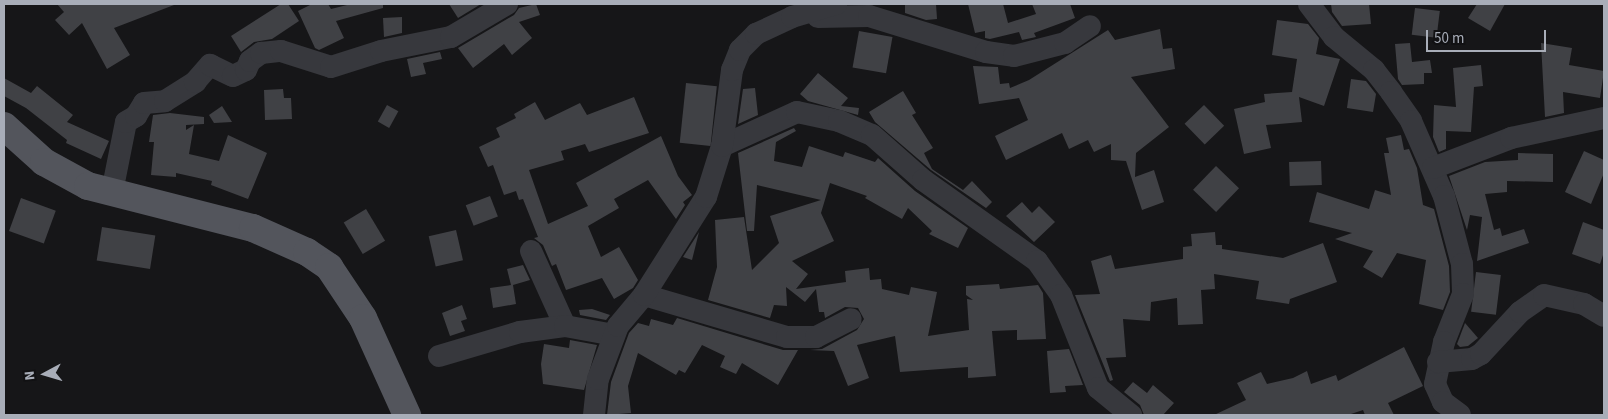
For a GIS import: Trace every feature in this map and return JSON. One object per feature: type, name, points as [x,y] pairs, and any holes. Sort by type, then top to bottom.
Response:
[{"type":"main road","points":[[4,126],[44,162],[88,186],[253,228],[307,252],[329,267],[364,318],[406,415]]},
{"type":"street","points":[[112,192],[126,122],[136,116],[144,103],[165,101],[195,82],[210,65],[233,76],[246,70],[250,61],[261,53],[281,51],[331,67],[381,51],[451,37],[507,4]]},
{"type":"street","points":[[594,415],[598,379],[614,335],[644,295],[706,197],[722,146],[735,58],[744,43],[756,34],[787,20],[836,4]]},
{"type":"street","points":[[1309,4],[1334,37],[1374,70],[1391,92],[1411,121],[1433,168],[1455,231],[1463,277],[1460,307],[1438,362],[1435,384],[1439,395],[1460,415]]},
{"type":"street","points":[[787,20],[842,14],[869,16],[986,52],[1014,56],[1065,43],[1090,26]]},
{"type":"street","points":[[722,146],[797,112],[839,121],[872,135],[923,180],[1037,261],[1061,295],[1098,388],[1131,415]]},
{"type":"street","points":[[1433,168],[1512,138],[1604,118]]},
{"type":"street","points":[[531,251],[565,326]]},
{"type":"street","points":[[644,295],[787,337],[816,337],[851,319]]},
{"type":"street","points":[[1438,362],[1472,359],[1481,354],[1520,312],[1544,295],[1584,304],[1604,316]]},
{"type":"street","points":[[439,356],[520,332],[565,326],[614,335]]},
{"type":"building","points":[[57,4],[174,5],[114,28],[130,55],[107,69],[82,23],[69,35],[55,20],[64,12]]},
{"type":"building","points":[[281,4],[288,4],[299,21],[272,39],[254,42],[241,52],[231,36]]},
{"type":"building","points":[[312,4],[328,4],[331,9],[351,4],[383,4],[383,8],[336,21],[344,38],[319,50],[315,48],[298,11]]},
{"type":"building","points":[[449,4],[481,4],[458,18]]},
{"type":"building","points":[[536,4],[540,15],[519,22],[532,38],[512,55],[504,44],[473,68],[458,48],[514,15],[519,8]]},
{"type":"building","points":[[905,4],[936,4],[937,19],[926,20],[905,13]]},
{"type":"building","points":[[968,4],[1003,4],[1008,23],[1036,14],[1032,4],[1070,4],[1075,18],[1034,33],[1036,37],[1022,40],[1019,32],[990,39],[985,38],[985,31],[975,33]]},
{"type":"building","points":[[1331,4],[1369,4],[1371,24],[1342,26],[1332,12]]},
{"type":"building","points":[[1477,4],[1505,4],[1490,31],[1468,18]]},
{"type":"building","points":[[1415,8],[1440,11],[1437,38],[1412,35]]},
{"type":"building","points":[[402,17],[402,33],[384,37],[383,18]]},
{"type":"building","points":[[1277,20],[1308,24],[1319,38],[1316,54],[1340,59],[1324,106],[1299,97],[1302,122],[1266,125],[1271,148],[1244,154],[1234,109],[1265,102],[1264,94],[1292,92],[1297,59],[1272,55]]},
{"type":"building","points":[[1160,29],[1163,49],[1172,48],[1175,69],[1131,77],[1169,127],[1136,153],[1135,177],[1154,170],[1164,202],[1142,210],[1126,161],[1111,160],[1111,144],[1094,152],[1088,140],[1069,149],[1062,133],[1006,160],[995,136],[1028,120],[1019,98],[979,104],[973,66],[998,67],[1000,84],[1009,83],[1010,88],[1029,80],[1108,30],[1115,40]]},
{"type":"building","points":[[859,31],[892,37],[886,73],[853,67]]},
{"type":"building","points":[[1410,43],[1412,62],[1430,60],[1432,73],[1424,73],[1424,84],[1402,85],[1398,79],[1395,44]]},
{"type":"building","points":[[1541,43],[1572,48],[1569,65],[1604,71],[1600,98],[1563,92],[1564,113],[1545,117]]},
{"type":"building","points":[[440,52],[442,59],[423,63],[426,74],[411,77],[407,59]]},
{"type":"building","points":[[1481,65],[1483,86],[1474,87],[1471,132],[1446,131],[1446,149],[1439,152],[1433,137],[1434,105],[1456,107],[1453,68]]},
{"type":"building","points":[[818,73],[848,98],[841,106],[859,108],[858,115],[808,101],[800,94]]},
{"type":"building","points":[[4,78],[31,93],[37,86],[73,115],[67,122],[109,141],[101,159],[66,143],[67,140],[26,108],[4,96]]},
{"type":"building","points":[[1351,79],[1366,81],[1376,94],[1373,112],[1347,108]]},
{"type":"building","points":[[686,83],[717,86],[711,146],[680,143]]},
{"type":"building","points":[[755,88],[758,115],[738,124],[743,89]]},
{"type":"building","points":[[283,89],[284,98],[291,98],[292,119],[265,120],[264,90]]},
{"type":"building","points":[[903,91],[916,113],[912,115],[933,148],[924,153],[932,169],[963,190],[972,181],[992,202],[986,208],[931,170],[875,122],[869,112]]},
{"type":"building","points":[[634,97],[649,133],[589,152],[585,144],[561,151],[564,160],[529,170],[548,224],[588,206],[576,183],[661,136],[678,176],[692,195],[683,202],[685,205],[676,219],[648,180],[614,199],[619,208],[588,226],[601,257],[619,247],[638,280],[633,288],[614,299],[602,278],[566,290],[556,264],[552,266],[543,245],[534,238],[538,237],[523,199],[519,200],[516,191],[504,195],[493,165],[488,167],[479,147],[500,137],[496,128],[516,118],[514,114],[535,102],[545,120],[580,103],[587,115]]},
{"type":"building","points":[[387,105],[398,111],[389,128],[378,122]]},
{"type":"building","points":[[1204,105],[1224,126],[1205,145],[1185,124]]},
{"type":"building","points":[[222,106],[232,122],[214,123],[209,115]]},
{"type":"building","points":[[170,113],[204,117],[204,124],[186,125],[186,130],[194,125],[189,154],[219,161],[228,135],[267,153],[248,199],[211,185],[212,181],[176,173],[176,177],[151,175],[154,142],[149,142],[153,115]]},
{"type":"building","points":[[794,128],[796,131],[776,142],[774,161],[802,167],[809,146],[843,157],[845,152],[875,162],[878,158],[915,191],[968,228],[958,248],[929,234],[932,231],[908,208],[902,219],[865,198],[867,196],[830,183],[821,213],[834,241],[792,261],[808,274],[796,289],[846,282],[845,271],[869,268],[870,280],[881,279],[882,289],[909,295],[911,287],[937,292],[928,336],[969,330],[967,299],[973,300],[966,295],[966,286],[999,284],[1000,289],[1038,285],[1043,293],[1046,339],[1017,340],[1017,330],[992,331],[996,376],[968,378],[968,367],[900,372],[895,336],[857,345],[869,378],[848,386],[834,351],[810,350],[822,349],[857,330],[864,319],[858,308],[845,307],[825,318],[824,312],[819,312],[816,289],[805,302],[786,287],[787,306],[774,305],[770,318],[708,300],[717,267],[715,220],[744,217],[752,270],[779,243],[770,216],[821,200],[757,185],[754,231],[747,231],[738,153]]},
{"type":"building","points":[[1401,135],[1404,150],[1409,149],[1417,168],[1423,205],[1434,209],[1449,266],[1450,292],[1443,310],[1419,304],[1426,260],[1397,253],[1382,278],[1363,267],[1373,251],[1335,239],[1352,233],[1309,222],[1317,192],[1369,209],[1375,190],[1391,195],[1384,153],[1389,153],[1386,138]]},
{"type":"building","points":[[1584,151],[1604,160],[1604,173],[1591,204],[1565,192]]},
{"type":"building","points":[[1518,153],[1553,154],[1553,182],[1507,181],[1507,192],[1485,194],[1494,230],[1500,228],[1502,236],[1524,229],[1529,243],[1477,261],[1482,217],[1470,215],[1467,230],[1449,176],[1485,162],[1518,160]]},
{"type":"building","points":[[1321,161],[1322,185],[1290,186],[1289,162]]},
{"type":"building","points":[[1216,166],[1239,188],[1216,212],[1193,190]]},
{"type":"building","points":[[490,196],[498,217],[474,226],[466,205]]},
{"type":"building","points":[[21,198],[56,211],[44,244],[9,231]]},
{"type":"building","points":[[1022,202],[1032,213],[1039,206],[1055,222],[1034,242],[1006,216]]},
{"type":"building","points":[[366,209],[385,241],[363,254],[344,222]]},
{"type":"building","points":[[1583,222],[1604,230],[1604,252],[1600,264],[1572,254]]},
{"type":"building","points":[[102,227],[155,235],[150,269],[97,261]]},
{"type":"building","points":[[456,230],[463,260],[436,267],[429,236]]},
{"type":"building","points":[[699,232],[692,260],[683,257]]},
{"type":"building","points":[[1215,232],[1216,245],[1222,245],[1222,249],[1283,258],[1323,243],[1337,282],[1290,299],[1289,304],[1256,299],[1259,281],[1214,274],[1215,289],[1201,290],[1203,324],[1178,325],[1177,298],[1151,302],[1150,321],[1123,319],[1126,357],[1106,358],[1113,380],[1110,381],[1075,295],[1100,294],[1091,261],[1111,255],[1115,269],[1183,259],[1183,247],[1192,246],[1191,234]]},
{"type":"building","points":[[523,265],[530,280],[513,285],[516,304],[493,308],[490,288],[511,285],[507,269]]},
{"type":"building","points":[[1476,272],[1501,275],[1496,315],[1471,312]]},
{"type":"building","points":[[462,305],[467,319],[461,321],[465,331],[450,336],[442,313]]},
{"type":"building","points":[[592,309],[610,315],[606,320],[580,315],[579,310]]},
{"type":"building","points":[[677,318],[783,350],[798,350],[778,385],[742,363],[736,374],[720,367],[725,356],[702,345],[685,373],[679,370],[676,375],[638,353],[628,386],[631,413],[607,415],[611,382],[629,333],[638,323],[649,326],[651,319],[673,325]]},
{"type":"building","points":[[1465,323],[1478,338],[1468,346],[1460,347],[1457,344]]},
{"type":"building","points":[[570,340],[597,345],[584,390],[543,384],[541,364],[544,344],[569,348]]},
{"type":"building","points":[[1404,347],[1423,386],[1388,403],[1394,415],[1365,415],[1363,410],[1348,415],[1214,415],[1246,400],[1237,383],[1261,372],[1267,384],[1293,378],[1307,371],[1311,384],[1336,375],[1338,381]]},
{"type":"building","points":[[1069,349],[1083,385],[1065,386],[1066,392],[1050,393],[1047,351]]},
{"type":"building","points":[[1133,382],[1147,393],[1153,385],[1174,403],[1163,415],[1144,415],[1140,405],[1124,392]]}]
